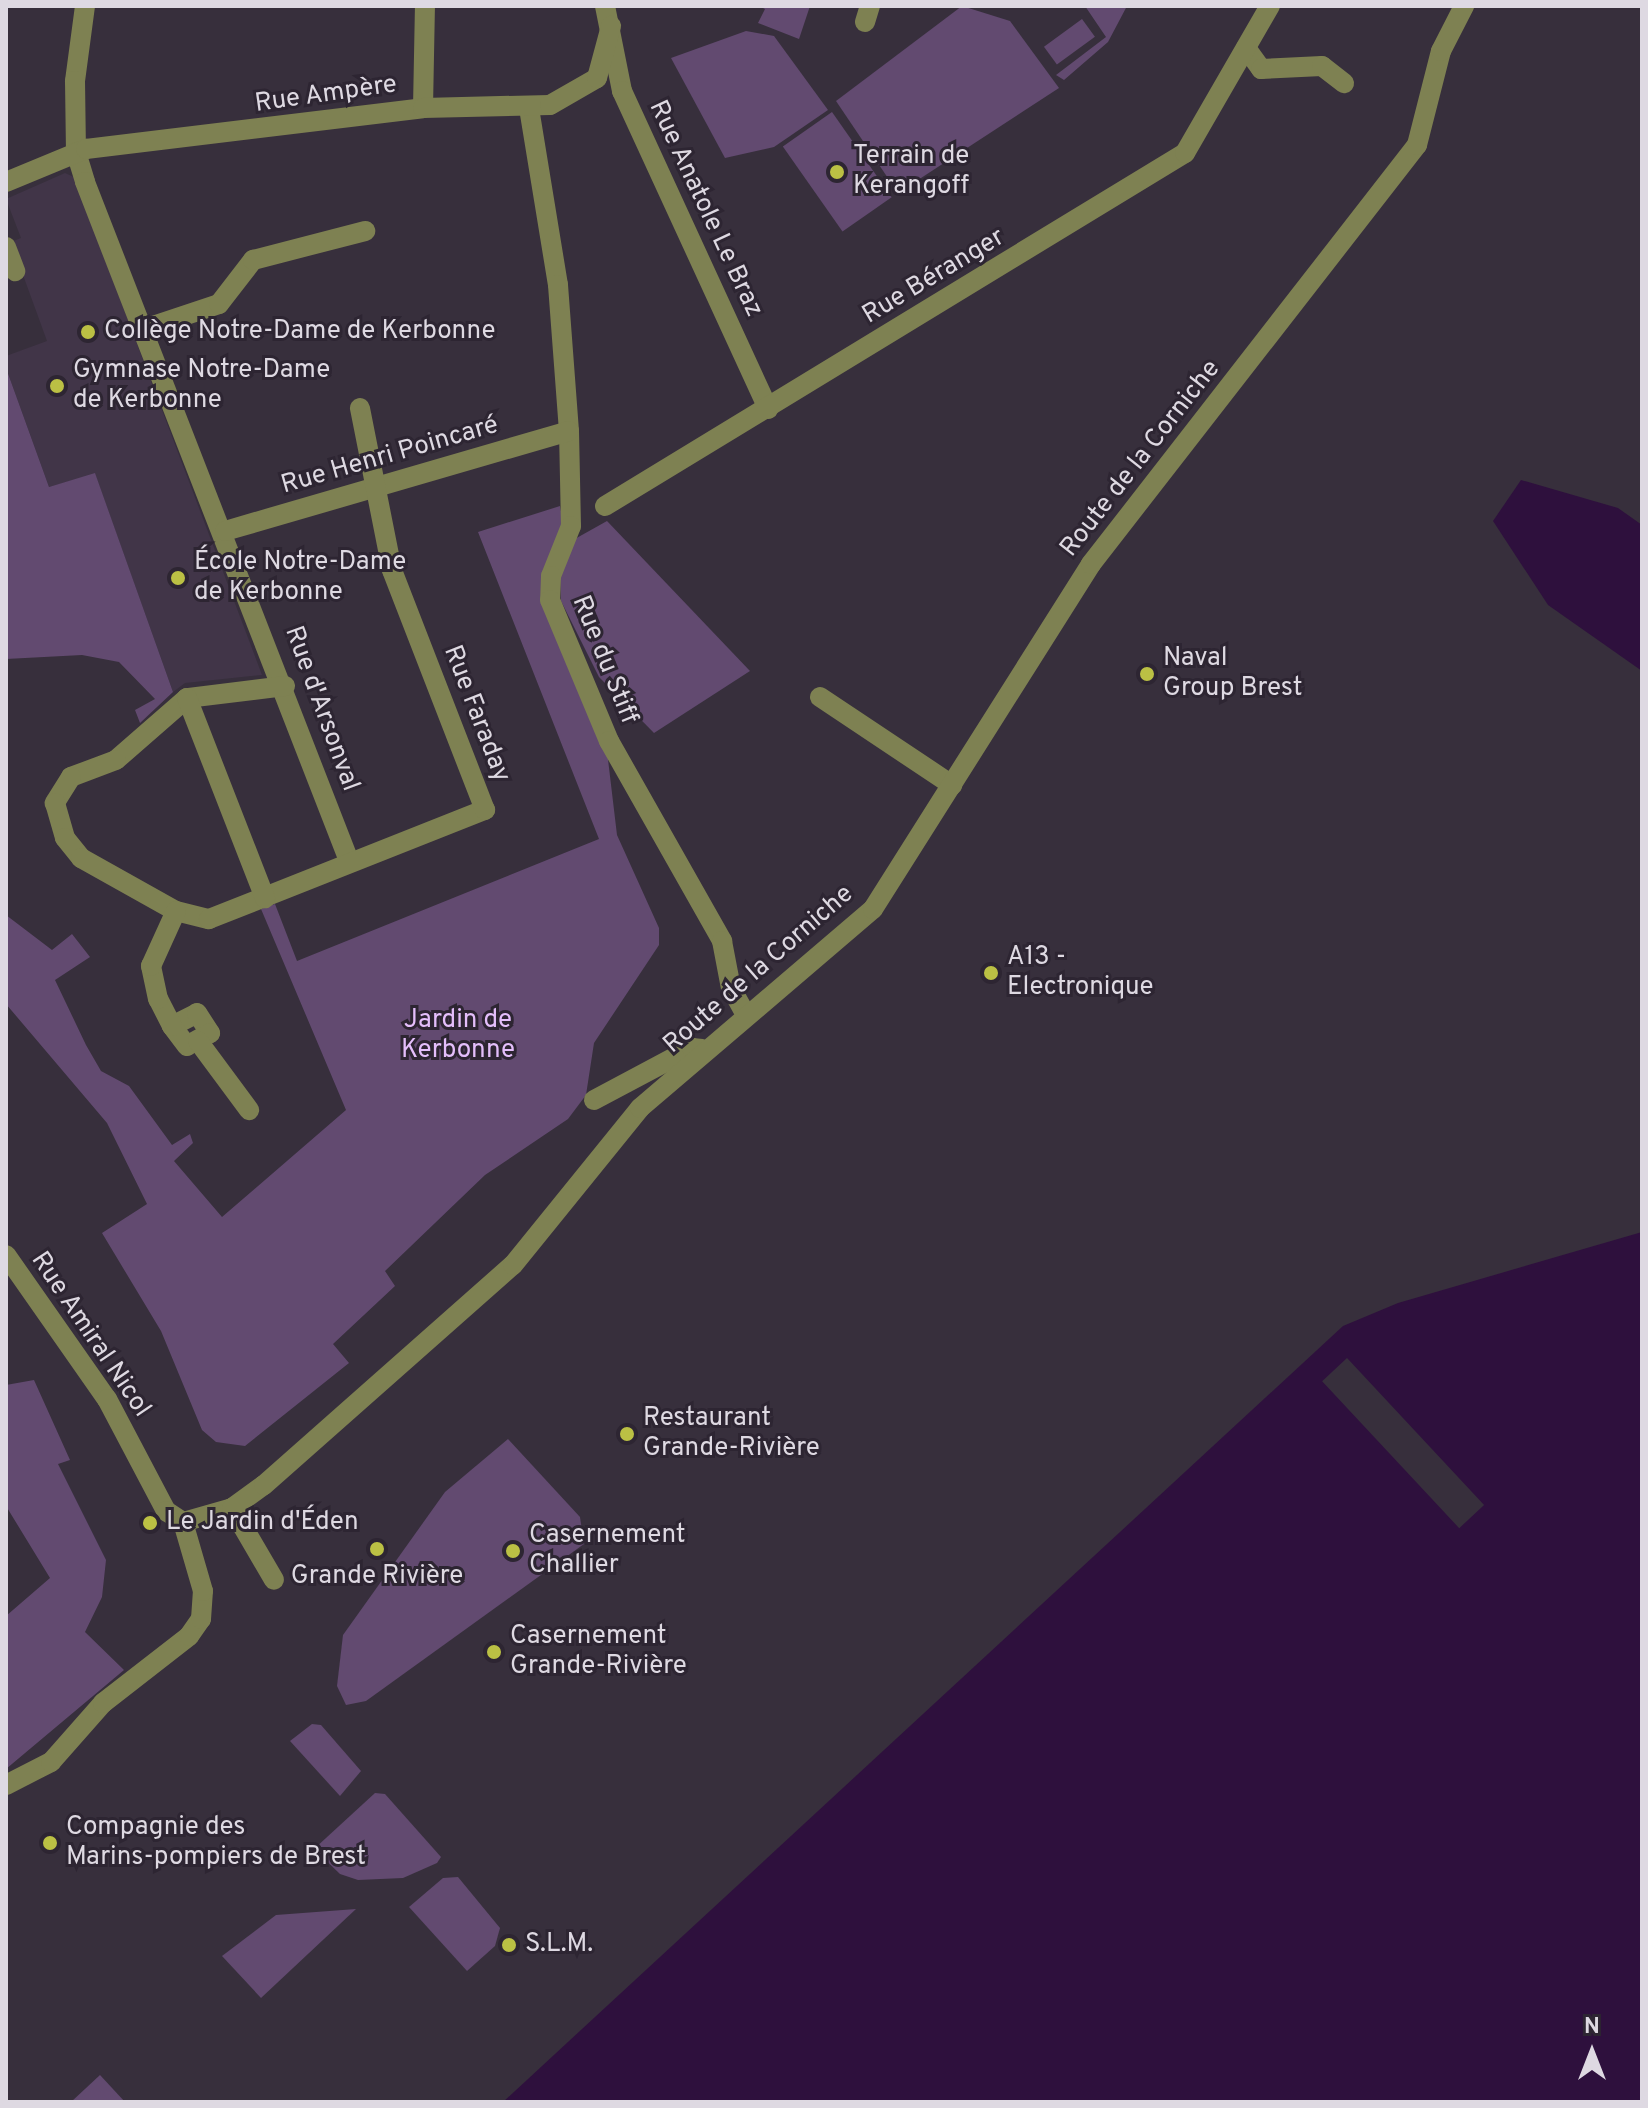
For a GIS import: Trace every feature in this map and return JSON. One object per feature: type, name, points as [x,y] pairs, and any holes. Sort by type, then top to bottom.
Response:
[{"type":"street","points":[[76,152],[75,81],[85,6]]},
{"type":"street","points":[[423,108],[425,6]]},
{"type":"street","name":"Rue Béranger","points":[[605,506],[1185,153],[1270,6]]},
{"type":"street","name":"Route de la Corniche","points":[[183,1522],[232,1508],[513,1265],[640,1108],[745,1013],[873,909],[1091,564],[1417,145],[1459,8]]},
{"type":"street","name":"Rue Ampère","points":[[6,182],[76,152],[423,108],[529,108],[550,105],[597,78],[608,12]]},
{"type":"street","name":"Rue Anatole Le Braz","points":[[608,12],[622,91],[768,409]]},
{"type":"street","points":[[1246,48],[1261,69],[1322,66],[1344,83]]},
{"type":"street","name":"Rue du Stiff","points":[[529,108],[558,285],[569,431],[571,526],[551,576],[550,600],[609,741],[703,901],[745,1013]]},
{"type":"street","name":"Rue d'Arsonval","points":[[76,152],[285,686],[349,861]]},
{"type":"street","points":[[144,329],[219,304],[253,260],[365,231]]},
{"type":"street","points":[[6,247],[15,271]]},
{"type":"street","name":"Rue Faraday","points":[[176,911],[209,919],[349,861],[485,810],[392,570],[360,408]]},
{"type":"street","name":"Rue Henri Poincaré","points":[[225,531],[569,431]]},
{"type":"street","points":[[249,1110],[198,1041],[187,1046],[172,1026],[151,966],[176,911],[81,858],[65,838],[55,803],[71,777],[116,760],[187,698],[285,686]]},
{"type":"street","points":[[820,697],[952,785]]},
{"type":"street","points":[[187,698],[265,898]]},
{"type":"street","points":[[594,1100],[692,1048],[706,1049]]},
{"type":"street","name":"Rue Amiral Nicol","points":[[6,1255],[107,1399],[166,1511],[183,1522]]},
{"type":"street","points":[[232,1508],[274,1580]]},
{"type":"street","points":[[6,1785],[51,1762],[103,1703],[189,1636],[201,1619],[203,1591],[183,1522]]},
{"type":"shaded area","name":"Collège Notre-Dame de Kerbonne","points":[[65,173],[74,177],[262,675],[185,683],[173,692],[95,474],[49,487],[6,368],[6,356],[47,341],[11,242],[21,238],[6,199]]},
{"type":"shaded area","points":[[1521,480],[1618,508],[1642,525],[1642,671],[1548,605],[1493,521]]},
{"type":"shaded area","points":[[1642,1232],[1642,2102],[503,2102],[1343,1326],[1398,1303]]},
{"type":"green space","points":[[759,6],[810,6],[799,39],[758,23],[765,9]]},
{"type":"green space","points":[[962,6],[1010,21],[1059,88],[898,193],[836,101]]},
{"type":"green space","points":[[1085,6],[1127,6],[1108,42],[1064,80],[1056,75],[1106,37]]},
{"type":"green space","points":[[1082,19],[1095,37],[1057,64],[1044,47]]},
{"type":"green space","points":[[746,31],[774,36],[828,110],[774,147],[725,158],[671,58]]},
{"type":"green space","name":"Terrain de Kerangoff","points":[[832,112],[892,197],[843,232],[783,146]]},
{"type":"green space","points":[[6,368],[49,487],[95,473],[173,692],[140,723],[135,710],[155,699],[119,662],[82,655],[6,659]]},
{"type":"green space","name":"Jardin de Kerbonne","points":[[560,506],[563,522],[547,572],[607,751],[617,835],[659,928],[659,945],[594,1043],[586,1095],[568,1119],[485,1175],[385,1271],[395,1286],[333,1344],[349,1363],[245,1446],[216,1442],[202,1430],[161,1331],[102,1233],[147,1204],[107,1123],[6,1004],[6,915],[52,950],[72,934],[90,957],[55,980],[86,1045],[101,1071],[129,1086],[172,1145],[190,1134],[193,1143],[174,1161],[222,1217],[346,1110],[261,909],[275,904],[297,961],[599,839],[478,532]]},
{"type":"green space","points":[[607,521],[750,671],[654,733],[599,677],[561,601],[560,572],[573,540]]},
{"type":"green space","points":[[34,1380],[70,1460],[58,1464],[106,1560],[102,1597],[85,1632],[124,1670],[6,1769],[6,1616],[50,1578],[6,1506],[6,1385]]},
{"type":"green space","points":[[508,1439],[580,1517],[584,1544],[366,1701],[346,1705],[337,1686],[343,1635],[445,1492]]},
{"type":"green space","points":[[312,1724],[321,1725],[361,1771],[340,1796],[290,1741]]},
{"type":"green space","points":[[375,1793],[385,1794],[441,1857],[437,1863],[403,1878],[358,1880],[340,1874],[314,1849]]},
{"type":"green space","points":[[458,1877],[500,1928],[495,1946],[467,1971],[409,1907],[443,1878]]},
{"type":"green space","points":[[356,1909],[261,1998],[222,1956],[276,1915]]},
{"type":"green space","points":[[100,2075],[125,2102],[71,2102]]},
{"type":"pier","points":[[1347,1358],[1484,1505],[1459,1528],[1322,1381]]},
{"type":"place","name":"Terrain de Kerangoff","points":[[837,172]]},
{"type":"place","name":"Collège Notre-Dame de Kerbonne","points":[[88,332]]},
{"type":"place","name":"Gymnase Notre-Dame de Kerbonne","points":[[57,386]]},
{"type":"place","name":"École Notre-Dame de Kerbonne","points":[[178,578]]},
{"type":"place","name":"Naval Group Brest","points":[[1147,674]]},
{"type":"place","name":"A13 - Electronique","points":[[991,973]]},
{"type":"place","name":"Restaurant Grande-Rivière","points":[[627,1434]]},
{"type":"place","name":"Le Jardin d'Éden","points":[[150,1523]]},
{"type":"place","name":"Grande Rivière","points":[[377,1549]]},
{"type":"place","name":"Casernement Challier","points":[[513,1551]]},
{"type":"place","name":"Casernement Grande-Rivière","points":[[494,1652]]},
{"type":"place","name":"Compagnie des Marins-pompiers de Brest","points":[[50,1843]]},
{"type":"place","name":"S.L.M.","points":[[509,1945]]}]
